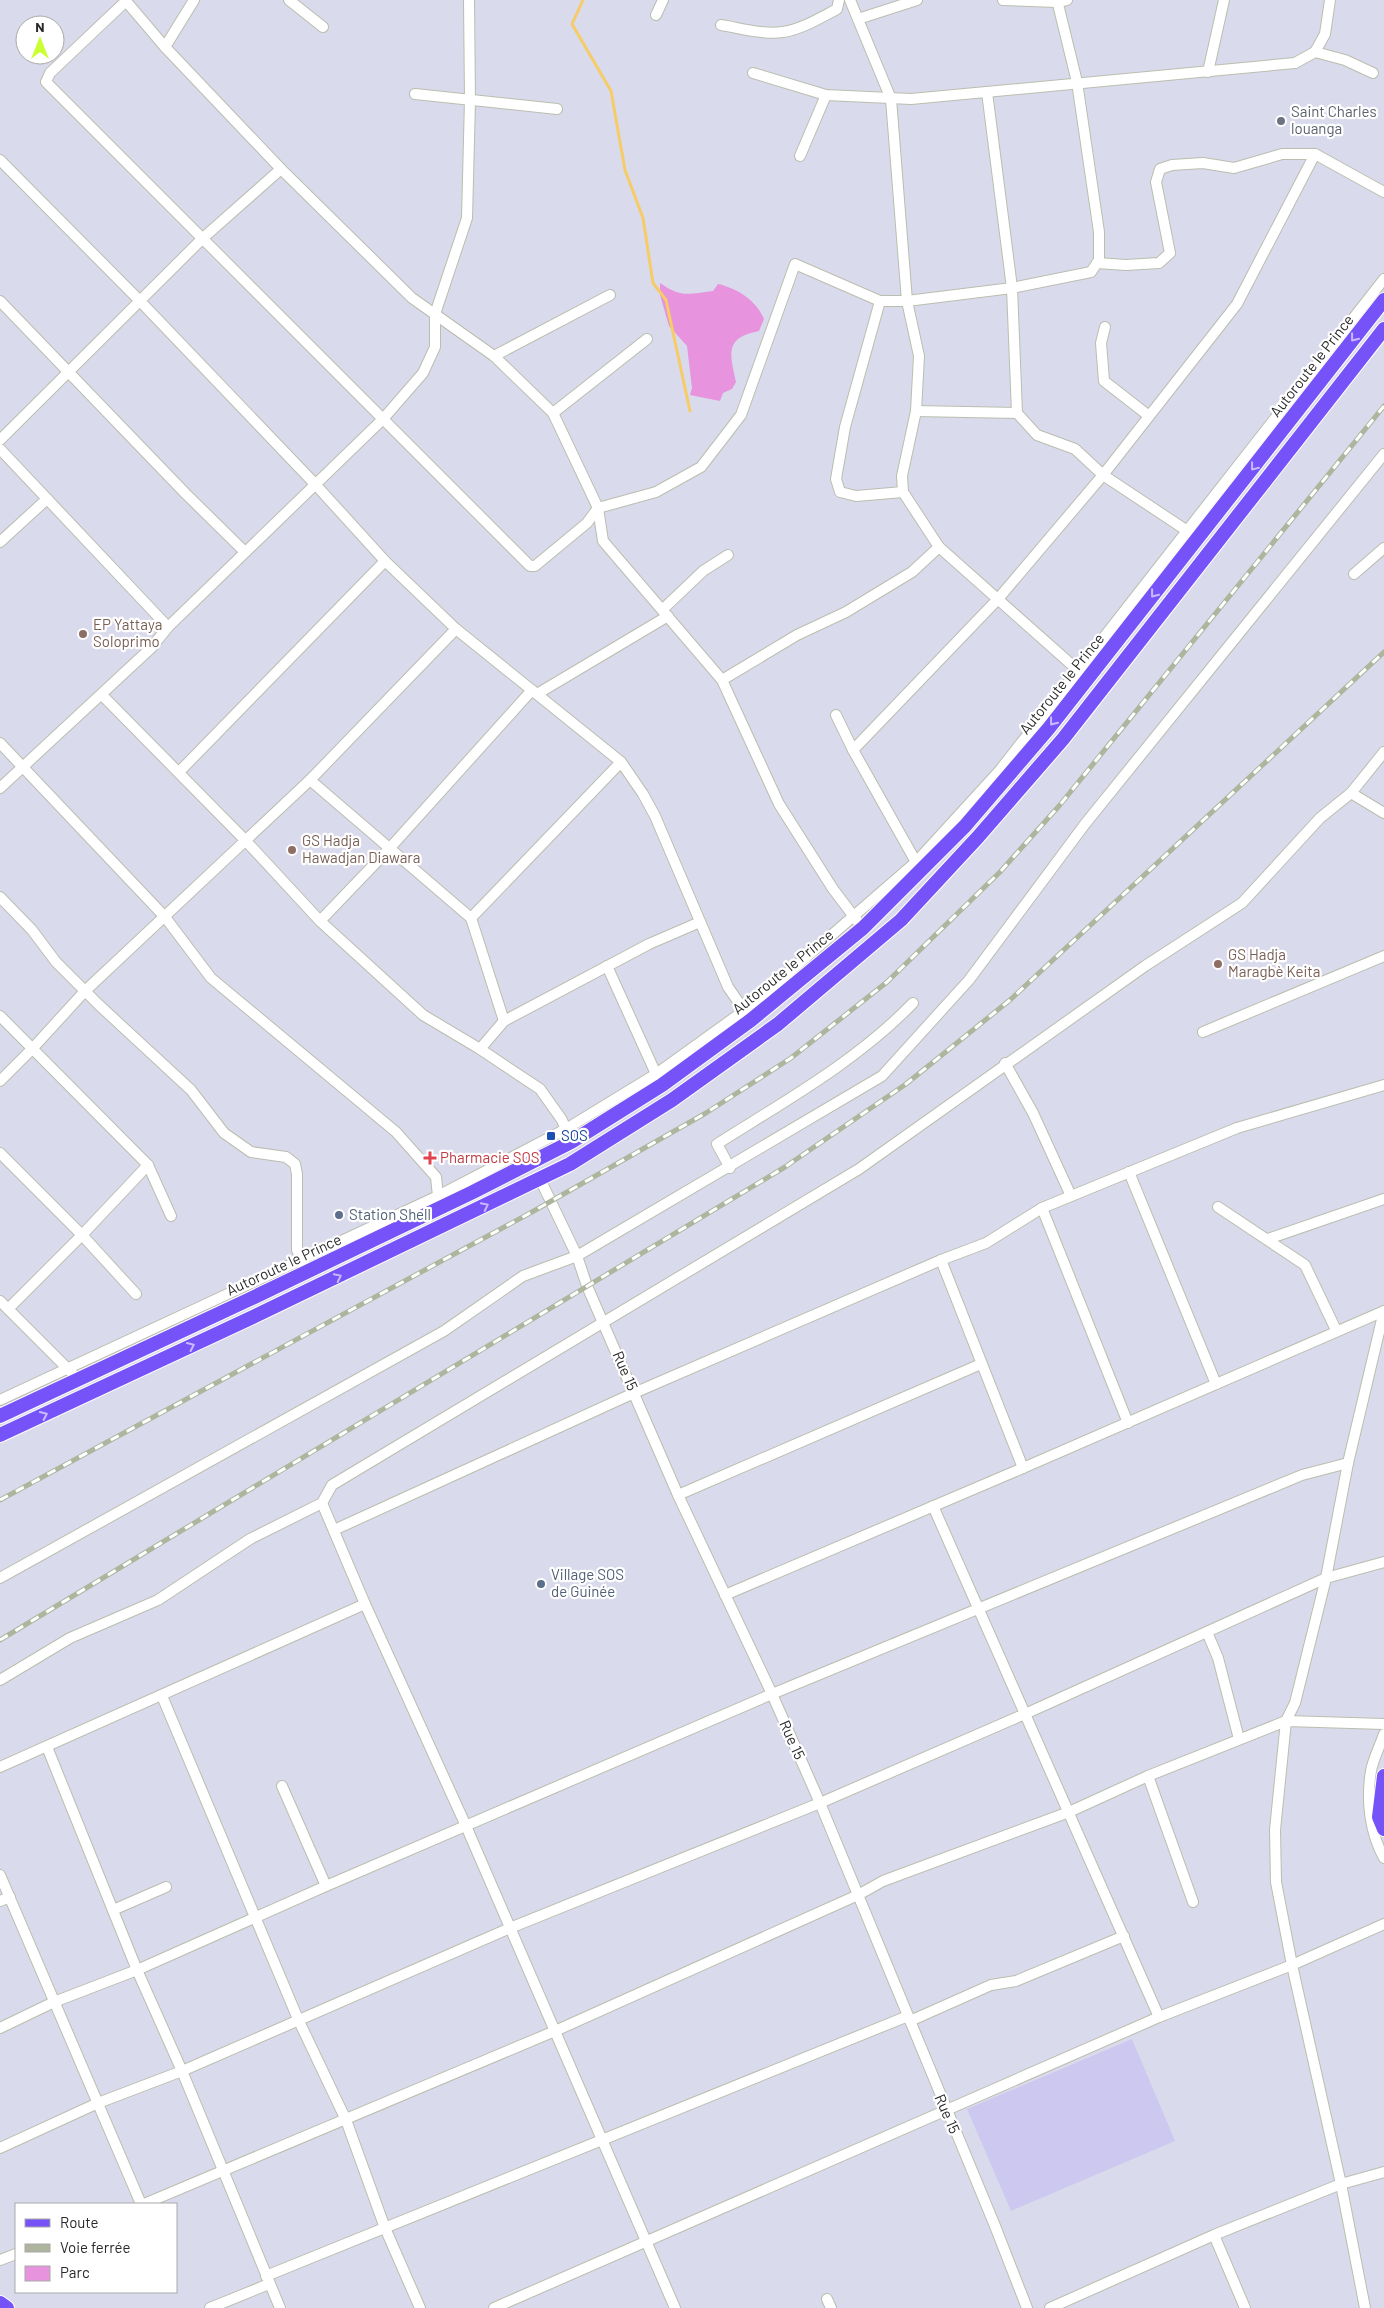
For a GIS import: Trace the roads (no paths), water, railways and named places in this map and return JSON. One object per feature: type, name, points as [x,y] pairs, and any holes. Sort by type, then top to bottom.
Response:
[{"type":"main road","name":"Autoroute le Prince","points":[[0,1416],[73,1374],[442,1201],[569,1136],[662,1085],[859,923],[965,826],[1049,728],[1082,674],[1198,538],[1384,300]]},
{"type":"main road","points":[[0,1435],[255,1316],[570,1164],[672,1100],[778,1024],[901,920],[978,837],[1062,739],[1384,329]]},
{"type":"main road","points":[[1384,1776],[1379,1816],[1384,1829]]},
{"type":"main road","points":[[0,2303],[7,2308]]},
{"type":"street","points":[[1003,0],[1060,1],[1077,82],[1099,232],[1100,260],[1091,272],[1012,288],[908,301],[880,301],[795,264],[741,416],[701,467],[656,492],[598,508],[586,523],[534,566],[530,566],[46,82],[50,73],[125,0],[165,47],[281,169],[412,298],[494,356],[553,414],[598,508],[603,540],[722,680],[749,743],[779,804],[833,889],[859,923],[1000,770],[1082,674],[1186,530],[1384,279]]},
{"type":"street","points":[[165,47],[194,0]]},
{"type":"street","points":[[288,0],[323,27]]},
{"type":"street","points":[[0,788],[151,648],[168,627],[382,419],[424,373],[436,347],[435,314],[467,218],[470,100],[469,0]]},
{"type":"street","points":[[656,15],[663,0]]},
{"type":"street","points":[[721,25],[784,32],[811,23],[837,9],[839,0]]},
{"type":"street","points":[[850,0],[891,99],[908,301],[919,356],[916,411],[902,476],[903,492],[939,547],[1082,674]]},
{"type":"street","points":[[858,19],[917,0]]},
{"type":"street","points":[[1208,72],[1224,0]]},
{"type":"street","points":[[753,73],[826,95],[891,99],[987,92],[1077,82],[1295,63],[1315,52],[1325,34],[1330,0]]},
{"type":"street","points":[[1315,52],[1345,60],[1373,73]]},
{"type":"street","points":[[987,92],[1012,288],[1017,413],[1037,435],[1075,449],[1103,475],[1198,538]]},
{"type":"street","points":[[415,94],[557,109]]},
{"type":"street","points":[[800,156],[826,95]]},
{"type":"street","points":[[1097,263],[1126,265],[1159,263],[1170,253],[1156,182],[1160,169],[1172,165],[1202,163],[1234,168],[1282,154],[1315,154],[1384,192]]},
{"type":"street","points":[[853,750],[998,599],[1103,475],[1237,304],[1315,154]]},
{"type":"street","points":[[0,160],[139,300],[315,484],[384,560],[456,629],[621,762],[643,794],[655,816],[728,987],[748,1015],[656,1074],[569,1136],[562,1120],[540,1089],[480,1049],[423,1015],[320,921],[245,840],[102,695]]},
{"type":"street","points":[[0,440],[203,238],[281,169]]},
{"type":"street","points":[[494,356],[610,294]]},
{"type":"street","points":[[0,300],[186,494],[245,552]]},
{"type":"street","points":[[880,301],[845,427],[836,479],[840,492],[856,496],[903,492]]},
{"type":"street","points":[[1105,328],[1101,343],[1104,381],[1149,416]]},
{"type":"street","points":[[553,414],[647,339]]},
{"type":"street","points":[[916,411],[1017,413]]},
{"type":"street","points":[[0,449],[168,627]]},
{"type":"street","points":[[0,1578],[444,1331],[523,1276],[577,1256],[730,1168],[882,1076],[969,980],[1084,824],[1384,454]]},
{"type":"street","points":[[0,542],[47,499]]},
{"type":"street","points":[[722,680],[797,634],[846,612],[912,572],[939,547]]},
{"type":"street","points":[[1354,574],[1384,548]]},
{"type":"street","points":[[320,921],[535,692],[665,613],[703,571],[728,555]]},
{"type":"street","points":[[179,772],[384,560]]},
{"type":"street","points":[[0,1081],[85,991],[310,780],[456,629]]},
{"type":"street","points":[[836,715],[853,750],[916,862]]},
{"type":"street","points":[[0,743],[165,917],[210,978],[396,1132],[436,1177],[442,1201]]},
{"type":"street","points":[[0,1680],[70,1638],[158,1600],[250,1539],[322,1503],[332,1485],[859,1168],[1145,966],[1242,903],[1320,818],[1351,793],[1384,752]]},
{"type":"street","points":[[470,918],[621,762]]},
{"type":"street","points":[[310,780],[470,918],[504,1021]]},
{"type":"street","points":[[1351,793],[1384,813]]},
{"type":"street","points":[[0,897],[32,930],[56,962],[191,1090],[224,1133],[251,1152],[286,1157],[295,1164],[297,1190],[296,1250],[304,1266]]},
{"type":"street","points":[[480,1049],[504,1021],[650,944],[700,922]]},
{"type":"street","points":[[1203,1032],[1384,956]]},
{"type":"street","points":[[607,966],[656,1074]]},
{"type":"street","points":[[730,1168],[717,1144],[840,1066],[891,1026],[913,1003]]},
{"type":"street","points":[[0,1016],[148,1165],[171,1216]]},
{"type":"street","points":[[1006,1064],[1033,1113],[1071,1196]]},
{"type":"street","points":[[334,1530],[634,1393],[941,1260],[986,1243],[1042,1208],[1237,1128],[1384,1085]]},
{"type":"street","points":[[0,1153],[82,1235],[136,1294]]},
{"type":"street","points":[[8,1309],[148,1165]]},
{"type":"street","points":[[1129,1172],[1216,1384]]},
{"type":"street","name":"Rue 15","points":[[540,1179],[577,1256],[587,1286],[678,1495],[772,1694],[820,1803],[1027,2308]]},
{"type":"street","points":[[1268,1239],[1384,1199]]},
{"type":"street","points":[[1042,1208],[1128,1423]]},
{"type":"street","points":[[1218,1208],[1306,1265],[1336,1330]]},
{"type":"street","points":[[941,1260],[1024,1468]]},
{"type":"street","points":[[0,1301],[73,1374],[0,1400]]},
{"type":"street","points":[[725,1595],[1024,1468],[1336,1330],[1384,1311]]},
{"type":"street","points":[[1364,2308],[1341,2184],[1292,1965],[1276,1882],[1275,1830],[1286,1721],[1295,1703],[1326,1578],[1348,1463],[1384,1311]]},
{"type":"street","points":[[678,1495],[981,1364]]},
{"type":"street","points":[[0,2028],[54,2002],[137,1970],[326,1886],[772,1694],[1302,1476],[1348,1463]]},
{"type":"street","points":[[322,1503],[365,1604],[466,1826],[674,2306],[662,2308]]},
{"type":"street","points":[[933,1506],[1070,1812],[1159,2017]]},
{"type":"street","points":[[0,2148],[98,2103],[182,2071],[510,1928],[820,1803],[1026,1714],[1326,1578],[1384,1562]]},
{"type":"street","points":[[0,1767],[365,1604]]},
{"type":"street","points":[[1207,1632],[1218,1658],[1239,1739]]},
{"type":"street","points":[[162,1696],[298,2019],[346,2120],[384,2228],[420,2308]]},
{"type":"street","points":[[146,2203],[555,2032],[858,1895],[883,1881],[1070,1812],[1148,1776],[1239,1739],[1286,1721],[1384,1724]]},
{"type":"street","points":[[1384,1734],[1371,1770],[1369,1809],[1377,1846],[1384,1858]]},
{"type":"street","points":[[47,1747],[137,1970],[182,2071],[280,2308]]},
{"type":"street","points":[[1148,1776],[1193,1902]]},
{"type":"street","points":[[282,1786],[326,1886]]},
{"type":"street","points":[[0,1875],[5,1899],[54,2002],[143,2203]]},
{"type":"street","points":[[113,1910],[166,1887]]},
{"type":"street","points":[[494,2308],[1159,2017],[1292,1965],[1384,1924]]},
{"type":"street","points":[[210,2308],[267,2280],[384,2228],[992,1985],[1016,1981],[1124,1936]]},
{"type":"street","points":[[1050,2308],[1214,2235],[1341,2184],[1384,2172]]},
{"type":"street","points":[[1214,2235],[1245,2308]]},
{"type":"street","points":[[0,2260],[15,2254]]},
{"type":"waterway","points":[[583,0],[572,24],[611,91],[625,170],[643,218],[653,283],[666,300],[690,411]]},
{"type":"railway","points":[[0,1500],[532,1212],[706,1113],[791,1058],[887,982],[1000,872],[1059,806],[1384,406]]},
{"type":"railway","points":[[0,1640],[785,1167],[906,1084],[1010,1000],[1384,652]]},
{"type":"place","name":"Saint Charles louanga","points":[[1281,121]]},
{"type":"place","name":"EP Yattaya Soloprimo","points":[[83,634]]},
{"type":"place","name":"GS Hadja Hawadjan Diawara","points":[[292,850]]},
{"type":"place","name":"GS Hadja Maragbè Keita","points":[[1218,964]]},
{"type":"place","name":"SOS","points":[[551,1136]]},
{"type":"place","name":"Pharmacie SOS","points":[[430,1158]]},
{"type":"place","name":"Station Shell","points":[[339,1215]]},
{"type":"place","name":"Village SOS de Guinée","points":[[541,1584]]}]
